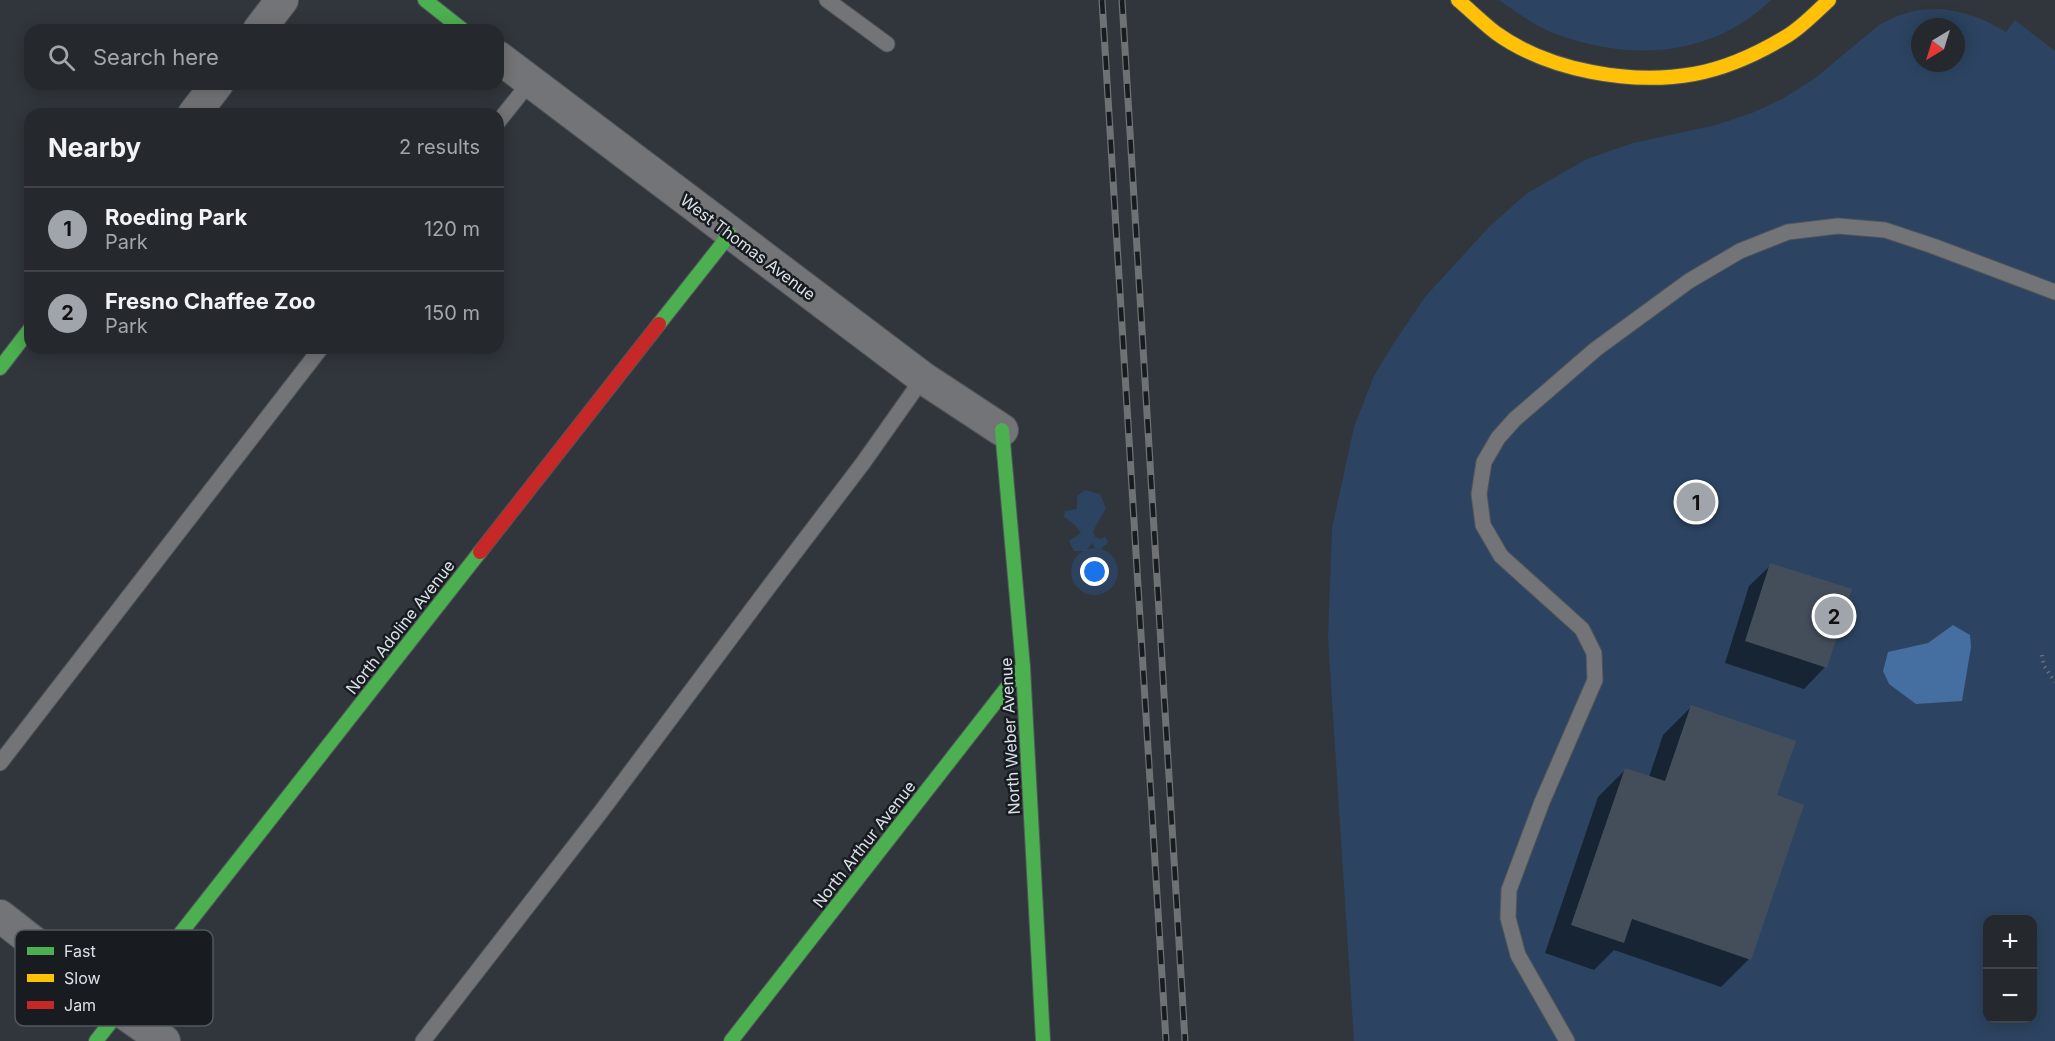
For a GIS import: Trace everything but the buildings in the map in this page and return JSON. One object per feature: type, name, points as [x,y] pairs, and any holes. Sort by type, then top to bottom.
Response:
[{"type":"street","points":[[264,24],[282,0]]},
{"type":"street","points":[[425,0],[455,24]]},
{"type":"street","points":[[1458,0],[1494,32],[1551,62],[1583,72],[1648,79],[1680,76],[1743,59],[1772,45],[1799,26],[1829,0]]},
{"type":"street","name":"West Thomas Avenue","points":[[504,62],[923,378],[1002,430]]},
{"type":"street","points":[[199,108],[212,90]]},
{"type":"street","name":"North Adoline Avenue","points":[[183,930],[730,234]]},
{"type":"street","points":[[0,368],[24,337]]},
{"type":"street","name":"North Weber Avenue","points":[[1002,430],[1023,667],[1043,1041]]},
{"type":"street","name":"North Arthur Avenue","points":[[730,1041],[1023,667]]},
{"type":"street","points":[[0,916],[18,930]]},
{"type":"street","name":"North Adoline Avenue","points":[[96,1041],[108,1026]]},
{"type":"street","points":[[143,1026],[164,1041]]},
{"type":"lane","points":[[827,0],[887,44]]},
{"type":"lane","points":[[504,114],[530,82]]},
{"type":"lane","points":[[1567,1041],[1518,955],[1508,918],[1509,890],[1542,802],[1594,680],[1594,653],[1582,628],[1501,556],[1483,525],[1479,494],[1484,462],[1498,438],[1515,419],[1596,349],[1689,281],[1740,251],[1788,232],[1838,226],[1884,230],[2055,292]]},
{"type":"lane","points":[[0,763],[316,354]]},
{"type":"lane","points":[[423,1041],[600,813],[863,463],[923,378]]},
{"type":"path","points":[[2042,655],[2044,666],[2055,682]]},
{"type":"shaded area","points":[[1499,0],[1771,0],[1748,19],[1724,33],[1698,43],[1671,49],[1643,51],[1587,44],[1559,35],[1535,24]]},
{"type":"shaded area","points":[[1941,9],[1967,14],[2006,32],[2015,20],[2055,51],[2055,1041],[1354,1041],[1328,638],[1332,528],[1354,427],[1374,376],[1425,297],[1490,226],[1526,194],[1587,159],[1633,143],[1716,125],[1752,113],[1782,99],[1814,79],[1879,25],[1897,16],[1918,10]]},
{"type":"shaded area","points":[[1085,490],[1100,494],[1106,508],[1093,531],[1095,537],[1101,539],[1105,537],[1108,542],[1101,549],[1095,548],[1092,543],[1086,551],[1074,551],[1069,541],[1081,533],[1064,517],[1065,511],[1077,509],[1077,496]]},
{"type":"shaded area","points":[[1953,625],[1970,635],[1971,647],[1962,701],[1916,704],[1889,684],[1883,671],[1888,652],[1928,643]]},
{"type":"railway","points":[[1102,0],[1166,1041]]},
{"type":"railway","points":[[1122,0],[1185,1041]]},
{"type":"traffic: fast","points":[[425,0],[455,24]]},
{"type":"traffic: fast","points":[[659,324],[730,234]]},
{"type":"traffic: fast","points":[[0,368],[24,337]]},
{"type":"traffic: fast","points":[[1002,430],[1023,667],[1043,1041]]},
{"type":"traffic: fast","points":[[183,930],[480,552]]},
{"type":"traffic: fast","points":[[731,1041],[1023,667]]},
{"type":"traffic: fast","points":[[96,1041],[108,1026]]},
{"type":"traffic: slow","points":[[1458,0],[1496,33],[1540,57],[1591,72],[1644,78],[1694,74],[1742,59],[1793,32],[1829,0]]},
{"type":"traffic: jam","points":[[480,552],[659,324]]},
{"type":"place","name":"Roeding Park","points":[[1696,502]]},
{"type":"place","name":"Fresno Chaffee Zoo","points":[[1834,616]]}]
